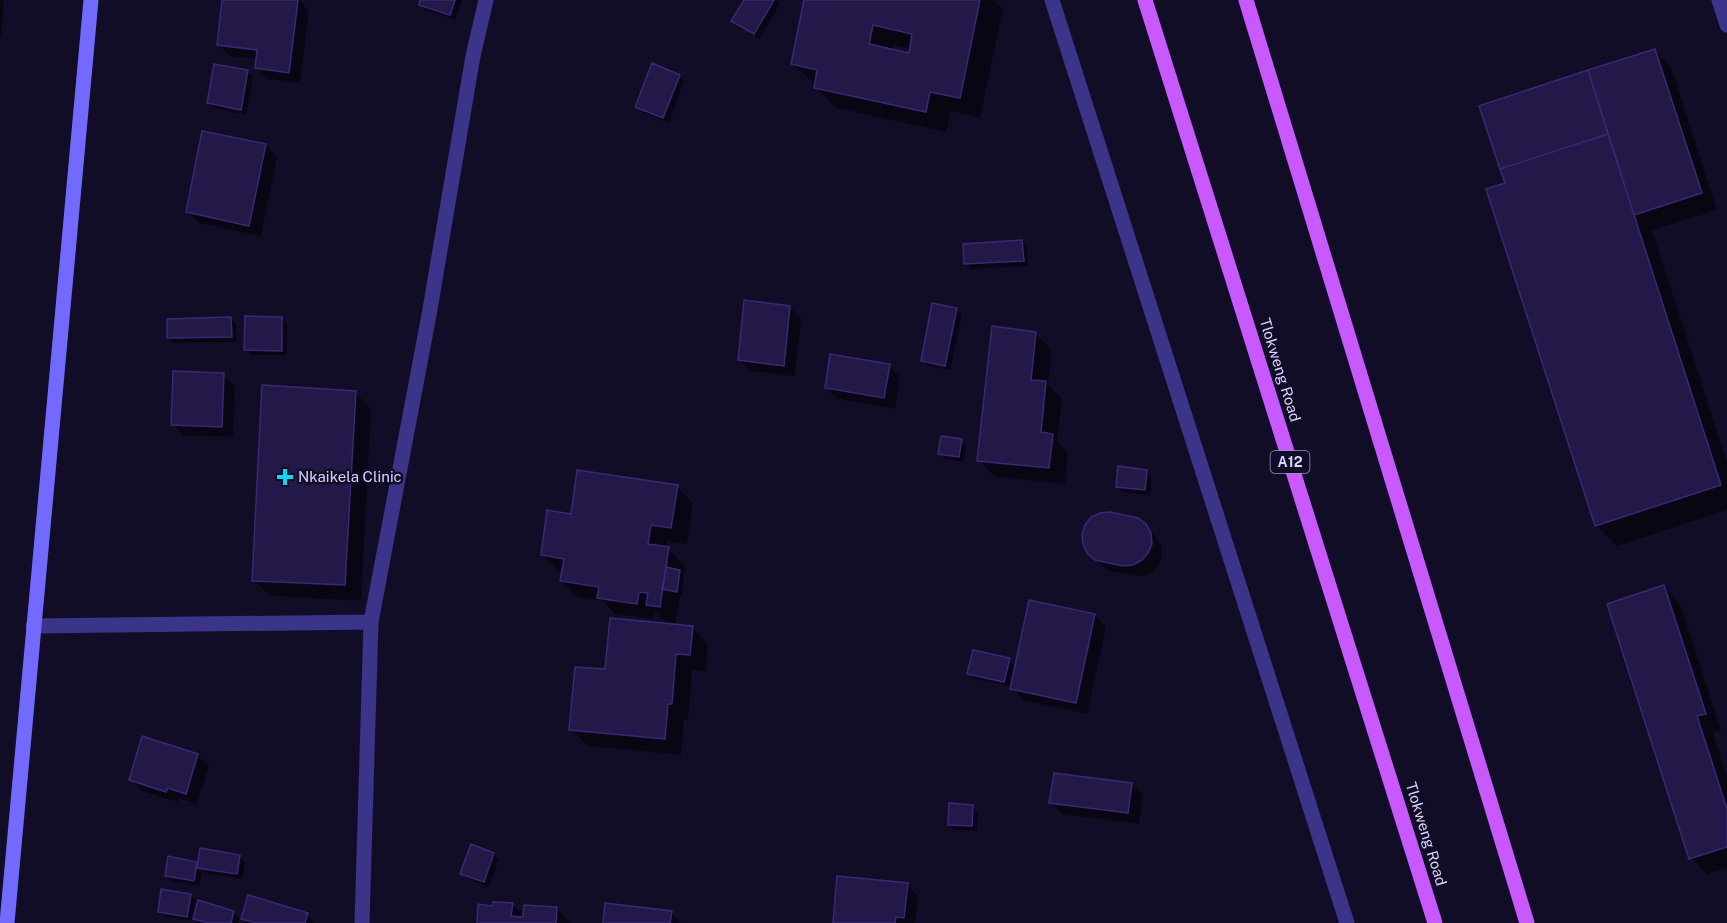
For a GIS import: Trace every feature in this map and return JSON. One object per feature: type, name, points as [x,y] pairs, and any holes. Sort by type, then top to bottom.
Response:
[{"type":"main road","name":"Tlokweng Road","points":[[1145,0],[1435,923]]},
{"type":"main road","points":[[1246,0],[1527,923]]},
{"type":"street","points":[[7,923],[91,0]]},
{"type":"street","points":[[362,923],[371,622],[429,315],[473,56],[486,0]]},
{"type":"street","points":[[1052,0],[1347,923]]},
{"type":"street","points":[[1719,0],[1727,25]]},
{"type":"street","points":[[33,626],[371,622]]},
{"type":"building","points":[[222,0],[298,0],[289,73],[255,68],[257,50],[217,45]]},
{"type":"building","points":[[420,0],[455,0],[450,15],[419,5]]},
{"type":"building","points":[[744,0],[774,0],[754,34],[731,21]]},
{"type":"building","points":[[804,0],[980,0],[960,98],[930,92],[926,112],[814,88],[817,70],[791,64]],"holes":[[[873,25],[912,34],[909,53],[869,44]]]},
{"type":"building","points":[[1655,49],[1702,193],[1634,215],[1588,70]]},
{"type":"building","points":[[652,63],[680,75],[663,118],[635,107]]},
{"type":"building","points":[[214,64],[248,70],[241,110],[207,103]]},
{"type":"building","points":[[1588,70],[1608,134],[1500,169],[1479,106]]},
{"type":"building","points":[[202,131],[266,144],[249,226],[186,212]]},
{"type":"building","points":[[1608,134],[1721,485],[1595,526],[1486,189],[1505,183],[1500,169]]},
{"type":"building","points":[[1022,240],[1024,261],[964,264],[963,244]]},
{"type":"building","points":[[744,300],[790,306],[784,366],[738,360]]},
{"type":"building","points":[[932,303],[957,308],[945,366],[921,361]]},
{"type":"building","points":[[245,316],[282,317],[282,351],[244,350]]},
{"type":"building","points":[[231,317],[232,337],[167,338],[167,319]]},
{"type":"building","points":[[992,326],[1036,332],[1031,380],[1046,381],[1041,432],[1053,434],[1049,468],[977,461]]},
{"type":"building","points":[[830,354],[890,364],[884,398],[825,388]]},
{"type":"building","points":[[173,371],[224,373],[222,427],[171,425]]},
{"type":"building","points":[[262,385],[356,391],[345,585],[252,581]]},
{"type":"building","points":[[941,436],[962,439],[959,457],[938,454]]},
{"type":"building","points":[[1118,466],[1147,470],[1145,490],[1116,487]]},
{"type":"building","points":[[577,470],[678,485],[671,528],[651,525],[648,544],[669,547],[660,607],[646,605],[648,593],[639,592],[637,604],[597,598],[599,587],[560,581],[564,559],[541,555],[547,510],[571,514]]},
{"type":"building","points":[[1110,512],[1138,518],[1146,524],[1151,533],[1152,544],[1148,553],[1133,565],[1123,566],[1095,560],[1087,553],[1083,544],[1082,534],[1091,517]]},
{"type":"building","points":[[666,567],[680,570],[677,592],[662,589]]},
{"type":"building","points":[[1664,585],[1706,714],[1697,716],[1727,809],[1727,847],[1689,859],[1607,604]]},
{"type":"building","points":[[1029,600],[1095,614],[1076,703],[1010,689]]},
{"type":"building","points":[[610,618],[693,626],[690,655],[676,654],[672,704],[668,704],[665,739],[569,730],[575,667],[605,669]]},
{"type":"building","points":[[973,650],[1010,658],[1004,682],[967,674]]},
{"type":"building","points":[[142,736],[198,754],[186,794],[168,788],[166,792],[129,780]]},
{"type":"building","points":[[1054,773],[1132,783],[1128,813],[1049,803]]},
{"type":"building","points":[[949,803],[973,805],[972,826],[948,825]]},
{"type":"building","points":[[471,844],[494,853],[484,882],[460,874]]},
{"type":"building","points":[[200,848],[240,855],[237,874],[197,868]]},
{"type":"building","points":[[168,856],[197,862],[194,881],[165,876]]},
{"type":"building","points":[[837,876],[908,883],[904,918],[896,917],[895,923],[833,923]]},
{"type":"building","points":[[161,889],[191,894],[187,917],[158,912]]},
{"type":"building","points":[[248,895],[308,913],[305,923],[256,923],[241,919]]},
{"type":"building","points":[[198,900],[234,911],[231,923],[208,923],[193,919]]},
{"type":"building","points":[[493,902],[513,903],[511,916],[523,917],[524,905],[557,907],[556,923],[477,923],[478,904],[492,906]]},
{"type":"building","points":[[605,903],[672,911],[670,923],[603,923]]},
{"type":"place","name":"Nkaikela Clinic","points":[[285,477]]}]
